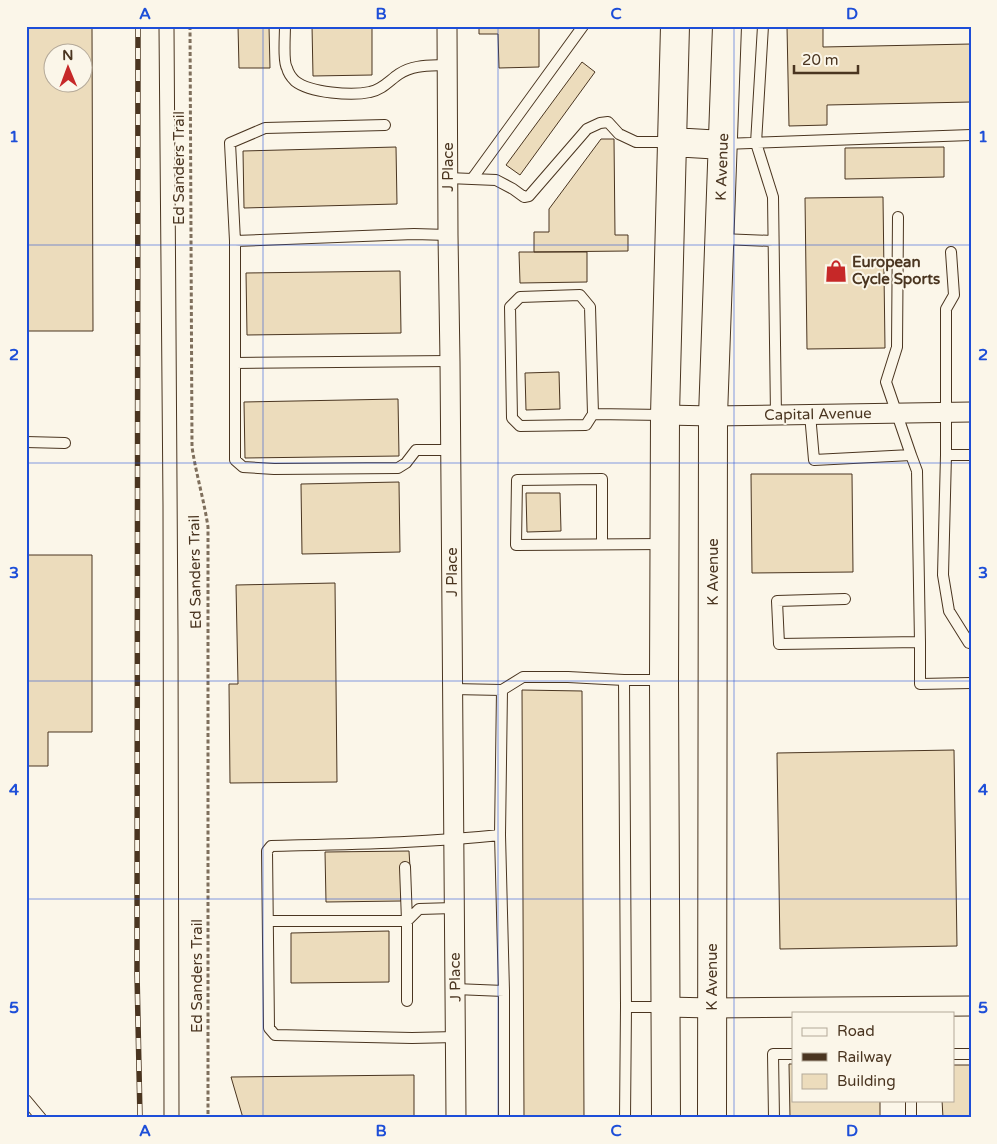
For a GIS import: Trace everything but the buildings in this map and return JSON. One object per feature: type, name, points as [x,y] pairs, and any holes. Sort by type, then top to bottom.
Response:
[{"type":"main road","points":[[666,1118],[665,415],[675,26]]},
{"type":"main road","name":"K Avenue","points":[[712,1118],[714,416],[727,26]]},
{"type":"main road","points":[[672,142],[723,144]]},
{"type":"street","name":"J Place","points":[[448,26],[448,235],[456,1118]]},
{"type":"street","name":"Capital Avenue","points":[[665,415],[971,412]]},
{"type":"street","points":[[666,1007],[912,1010],[971,1006]]},
{"type":"lane","points":[[285,26],[286,67],[295,81],[310,88],[346,94],[372,92],[385,85],[400,73],[415,66],[448,65]]},
{"type":"lane","points":[[472,179],[583,26]]},
{"type":"lane","points":[[762,26],[756,143],[772,197],[776,414]]},
{"type":"lane","points":[[448,178],[496,180],[524,197],[529,196],[587,129],[600,123],[608,122],[619,134],[636,142],[672,142]]},
{"type":"lane","points":[[385,124],[265,128],[230,143],[235,242],[235,460],[243,467],[274,469],[398,468],[416,450],[450,450]]},
{"type":"lane","points":[[723,144],[971,135]]},
{"type":"lane","points":[[898,217],[897,348],[886,382],[917,471],[920,684],[971,684]]},
{"type":"lane","points":[[235,242],[414,234],[448,235]]},
{"type":"lane","points":[[720,239],[773,241]]},
{"type":"lane","points":[[951,252],[954,295],[946,309],[946,455],[943,575],[949,611],[969,643],[971,643]]},
{"type":"lane","points":[[580,295],[590,307],[593,414],[586,425],[520,426],[512,418],[510,307],[520,297],[580,295]]},
{"type":"lane","points":[[235,363],[450,361]]},
{"type":"lane","points":[[593,414],[665,415]]},
{"type":"lane","points":[[810,414],[814,460],[911,455]]},
{"type":"lane","points":[[26,442],[65,443]]},
{"type":"lane","points":[[946,455],[971,455]]},
{"type":"lane","points":[[602,544],[602,479],[517,480],[516,545],[664,544]]},
{"type":"lane","points":[[845,599],[778,601],[779,644],[920,642]]},
{"type":"lane","points":[[453,689],[502,690],[523,678],[568,677],[664,680]]},
{"type":"lane","points":[[624,680],[625,1118]]},
{"type":"lane","points":[[502,690],[500,835],[504,991],[504,1118]]},
{"type":"lane","points":[[456,1037],[275,1035],[269,1028],[267,851],[271,846],[404,847],[500,835]]},
{"type":"lane","points":[[405,867],[407,1001]]},
{"type":"lane","points":[[268,921],[407,921],[419,909],[454,908]]},
{"type":"lane","points":[[454,989],[504,991]]},
{"type":"lane","points":[[626,1007],[666,1007]]},
{"type":"lane","points":[[774,1118],[773,1054],[792,1054]]},
{"type":"lane","points":[[954,1054],[971,1054]]},
{"type":"lane","points":[[26,1100],[41,1118]]},
{"type":"lane","points":[[911,1102],[911,1118]]},
{"type":"path","name":"Ed Sanders Trail","points":[[190,26],[192,448],[208,528],[208,1118]]},
{"type":"tram line","points":[[159,26],[163,506],[164,1118]]},
{"type":"tram line","points":[[174,26],[179,1118]]},
{"type":"railway","points":[[138,26],[137,973],[140,1118]]},
{"type":"place","name":"European Cycle Sports","points":[[836,271]]}]
